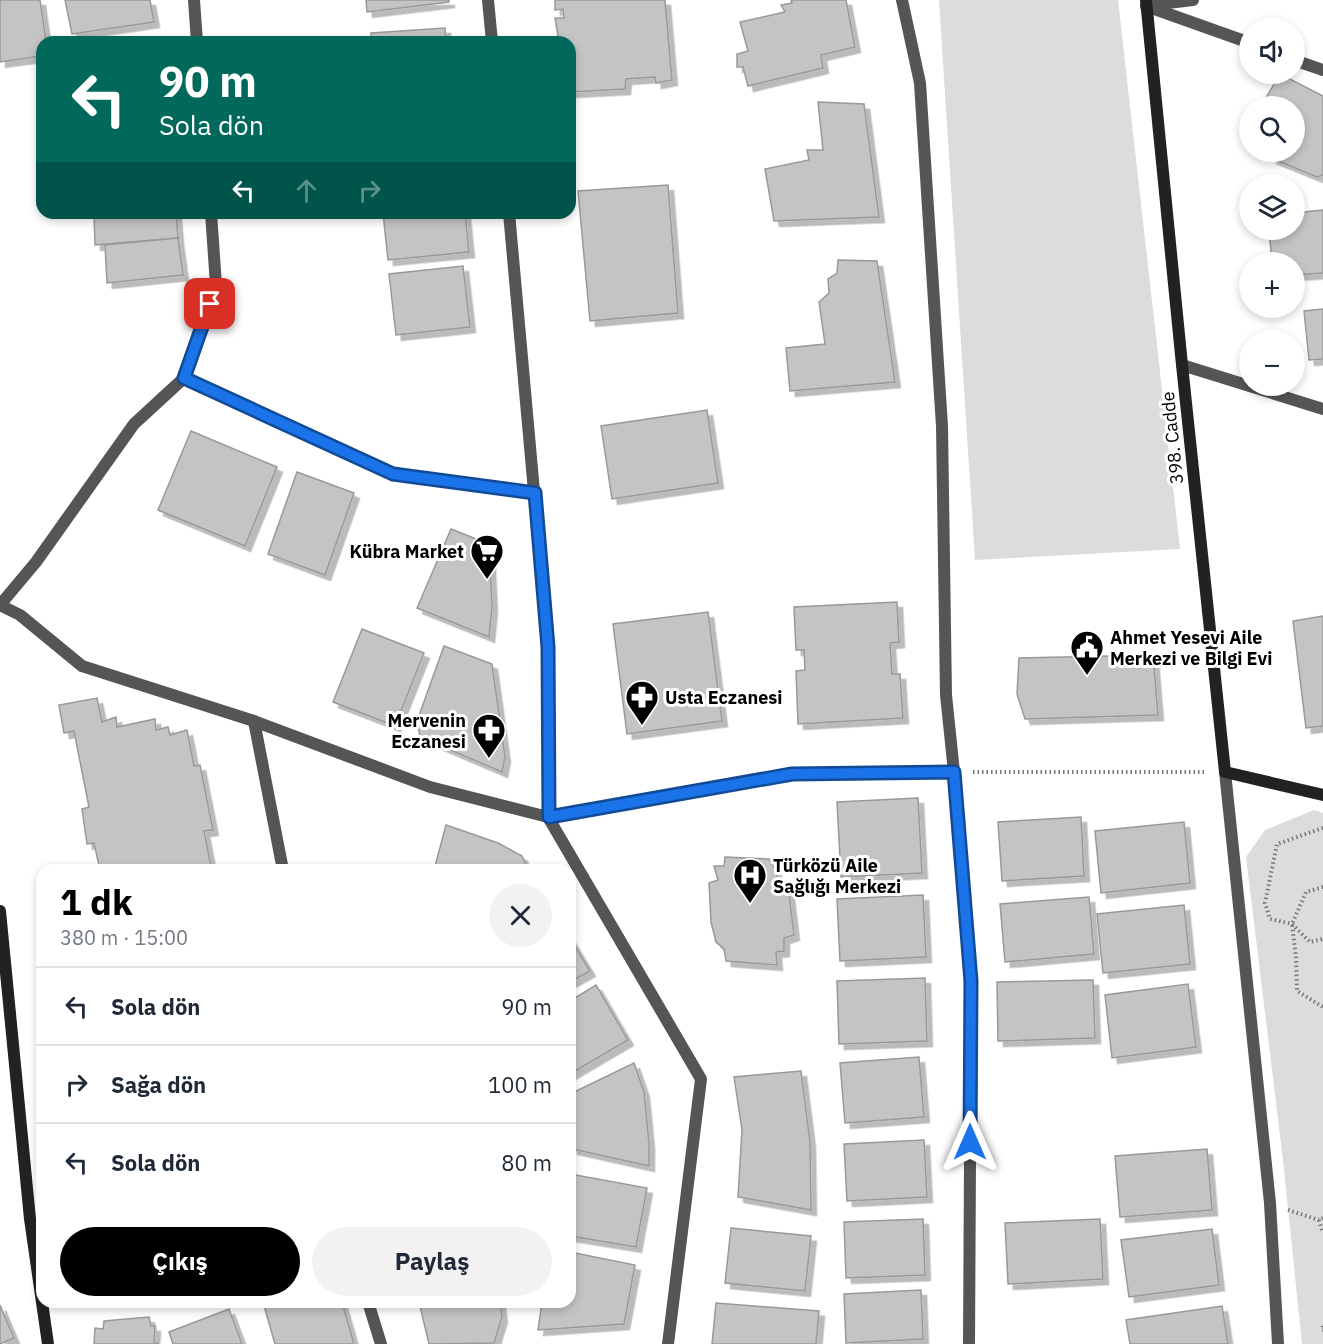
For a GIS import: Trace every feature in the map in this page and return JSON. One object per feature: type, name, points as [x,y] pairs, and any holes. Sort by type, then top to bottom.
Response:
[{"type":"street","points":[[194,0],[197,36]]},
{"type":"street","points":[[488,0],[491,36]]},
{"type":"street","points":[[902,0],[920,83],[942,426],[946,695],[971,981],[969,1344]]},
{"type":"street","points":[[1146,3],[1193,0]]},
{"type":"street","points":[[1146,3],[1239,40]]},
{"type":"street","name":"398. Cadde","points":[[1146,3],[1225,772]]},
{"type":"street","points":[[1305,64],[1323,70]]},
{"type":"street","points":[[211,219],[216,285],[184,378],[134,424],[36,562],[0,604],[20,615],[82,666],[254,721],[430,787],[549,817],[792,774],[954,772]]},
{"type":"street","points":[[510,219],[548,647],[549,817],[701,1079],[668,1344]]},
{"type":"street","points":[[1182,365],[1323,409]]},
{"type":"street","points":[[184,378],[393,474],[535,493]]},
{"type":"street","points":[[254,721],[282,864]]},
{"type":"street","points":[[1278,1344],[1270,1203],[1225,772],[1323,795]]},
{"type":"street","points":[[0,911],[36,1261]]},
{"type":"street","points":[[43,1308],[48,1344]]},
{"type":"street","points":[[370,1308],[381,1344]]},
{"type":"path","points":[[954,772],[1225,772]]},
{"type":"path","points":[[1323,828],[1277,844],[1264,903],[1269,919],[1292,924],[1310,942],[1323,939]]},
{"type":"path","points":[[1323,887],[1306,892],[1292,924],[1297,991],[1323,1007]]},
{"type":"path","points":[[1270,1203],[1321,1219],[1323,1233]]},
{"type":"shaded area","points":[[939,0],[1118,0],[1180,549],[975,560]]},
{"type":"shaded area","points":[[1314,810],[1323,813],[1323,1344],[1302,1344],[1283,1160],[1246,857],[1265,830]]},
{"type":"building","points":[[0,0],[40,0],[45,36],[36,36],[36,57],[0,62]]},
{"type":"building","points":[[65,0],[150,0],[154,22],[72,34]]},
{"type":"building","points":[[366,0],[449,0],[449,2],[367,12]]},
{"type":"building","points":[[555,0],[665,0],[672,80],[656,83],[655,77],[626,79],[625,89],[576,92],[576,36],[558,36],[555,18],[564,18],[563,9],[555,10]]},
{"type":"building","points":[[791,0],[846,0],[855,47],[821,55],[823,68],[748,86],[743,67],[737,67],[737,54],[748,51],[740,22],[785,12],[781,5],[792,3]]},
{"type":"building","points":[[445,28],[446,36],[371,36],[371,33]]},
{"type":"building","points":[[1274,84],[1300,84],[1323,96],[1323,175],[1317,177],[1281,162],[1305,162],[1305,96],[1267,96]]},
{"type":"building","points":[[818,102],[864,104],[879,217],[774,221],[765,169],[809,160],[807,150],[823,150]]},
{"type":"building","points":[[668,185],[678,313],[590,321],[578,191]]},
{"type":"building","points":[[1323,210],[1323,273],[1305,274],[1305,252],[1271,252],[1270,240],[1305,240],[1305,212]]},
{"type":"building","points":[[94,219],[176,219],[178,238],[95,245]]},
{"type":"building","points":[[384,219],[466,219],[469,252],[388,260]]},
{"type":"building","points":[[178,238],[183,275],[107,283],[105,245]]},
{"type":"building","points":[[838,260],[877,261],[895,382],[790,391],[786,348],[825,344],[819,302],[829,293],[828,279],[837,273]]},
{"type":"building","points":[[463,266],[470,327],[396,335],[389,274]]},
{"type":"building","points":[[1323,309],[1323,359],[1309,360],[1305,311]]},
{"type":"building","points":[[707,410],[718,483],[612,499],[601,426]]},
{"type":"building","points":[[191,431],[277,467],[245,546],[158,510]]},
{"type":"building","points":[[297,472],[354,493],[325,575],[268,554]]},
{"type":"building","points":[[451,529],[489,544],[492,606],[489,637],[417,608]]},
{"type":"building","points":[[897,602],[899,642],[890,643],[892,674],[900,674],[903,718],[798,724],[796,671],[805,670],[804,650],[796,650],[794,607]]},
{"type":"building","points":[[708,612],[722,721],[627,734],[613,624]]},
{"type":"building","points":[[1323,616],[1323,726],[1306,728],[1293,621]]},
{"type":"building","points":[[362,629],[424,653],[395,726],[333,702]]},
{"type":"building","points":[[444,646],[492,664],[505,757],[502,772],[420,737],[417,721]]},
{"type":"building","name":"Ahmet Yesevi Aile Merkezi ve Bilgi Evi","points":[[1153,655],[1158,715],[1025,719],[1017,694],[1019,658]]},
{"type":"building","points":[[97,698],[102,722],[116,717],[117,727],[155,719],[156,730],[168,727],[170,735],[187,730],[194,766],[200,765],[213,830],[204,831],[211,864],[99,864],[94,843],[87,844],[82,809],[89,807],[74,731],[64,733],[59,705]]},
{"type":"building","points":[[918,798],[922,873],[841,877],[837,802]]},
{"type":"building","points":[[1081,817],[1084,876],[1002,881],[998,822]]},
{"type":"building","points":[[1184,822],[1190,883],[1101,893],[1095,831]]},
{"type":"building","points":[[446,825],[498,843],[522,856],[526,864],[436,864]]},
{"type":"building","name":"Türközü Aile Sağlığı Merkezi","points":[[725,857],[769,859],[776,871],[778,886],[788,885],[794,935],[784,938],[784,951],[776,952],[777,965],[726,961],[724,949],[716,942],[711,922],[709,883],[718,880],[714,866],[724,866]]},
{"type":"building","points":[[923,895],[926,957],[840,961],[837,899]]},
{"type":"building","points":[[1089,897],[1094,954],[1005,962],[1000,904]]},
{"type":"building","points":[[1184,905],[1190,964],[1103,973],[1097,914]]},
{"type":"building","points":[[576,948],[590,971],[576,979]]},
{"type":"building","points":[[925,978],[927,1041],[839,1044],[837,981]]},
{"type":"building","points":[[1093,980],[1095,1038],[998,1041],[997,982]]},
{"type":"building","points":[[1188,984],[1196,1047],[1112,1058],[1105,995]]},
{"type":"building","points":[[596,985],[628,1040],[576,1070],[576,997]]},
{"type":"building","points":[[919,1057],[924,1117],[845,1123],[840,1063]]},
{"type":"building","points":[[634,1063],[644,1092],[649,1166],[576,1150],[576,1091]]},
{"type":"building","points":[[801,1071],[810,1142],[811,1210],[738,1197],[742,1130],[734,1077]]},
{"type":"building","points":[[924,1140],[927,1197],[847,1201],[844,1144]]},
{"type":"building","points":[[1207,1149],[1212,1210],[1120,1217],[1115,1156]]},
{"type":"building","points":[[576,1175],[647,1188],[636,1247],[576,1237]]},
{"type":"building","points":[[923,1219],[925,1275],[846,1278],[844,1222]]},
{"type":"building","points":[[1100,1219],[1103,1279],[1008,1284],[1005,1223]]},
{"type":"building","points":[[731,1228],[811,1236],[805,1291],[725,1283]]},
{"type":"building","points":[[1212,1229],[1219,1285],[1129,1297],[1121,1240]]},
{"type":"building","points":[[576,1253],[635,1265],[624,1324],[538,1330],[541,1308],[576,1308]]},
{"type":"building","points":[[921,1290],[923,1339],[846,1343],[844,1294]]},
{"type":"building","points":[[716,1303],[819,1311],[816,1344],[712,1344]]},
{"type":"building","points":[[0,1305],[14,1338],[0,1344]]},
{"type":"building","points":[[1222,1306],[1228,1344],[1130,1344],[1126,1320]]},
{"type":"building","points":[[265,1308],[344,1308],[354,1344],[275,1344]]},
{"type":"building","points":[[420,1308],[501,1308],[502,1317],[494,1343],[429,1344]]},
{"type":"building","points":[[229,1309],[242,1344],[173,1344],[169,1332]]},
{"type":"building","points":[[149,1317],[151,1326],[155,1326],[154,1343],[158,1344],[94,1344],[95,1328],[103,1329],[104,1321]]},
{"type":"place","name":"Kübra Market","points":[[487,580]]},
{"type":"place","name":"Ahmet Yesevi Aile Merkezi ve Bilgi Evi","points":[[1087,676]]},
{"type":"place","name":"Usta Eczanesi","points":[[642,726]]},
{"type":"place","name":"Mervenin Eczanesi","points":[[489,759]]},
{"type":"place","name":"Türközü Aile Sağlığı Merkezi","points":[[750,904]]},
{"type":"route","points":[[210,304],[184,378],[393,474],[535,493],[548,647],[549,817],[792,774],[954,772],[971,981],[970,1142]]}]
